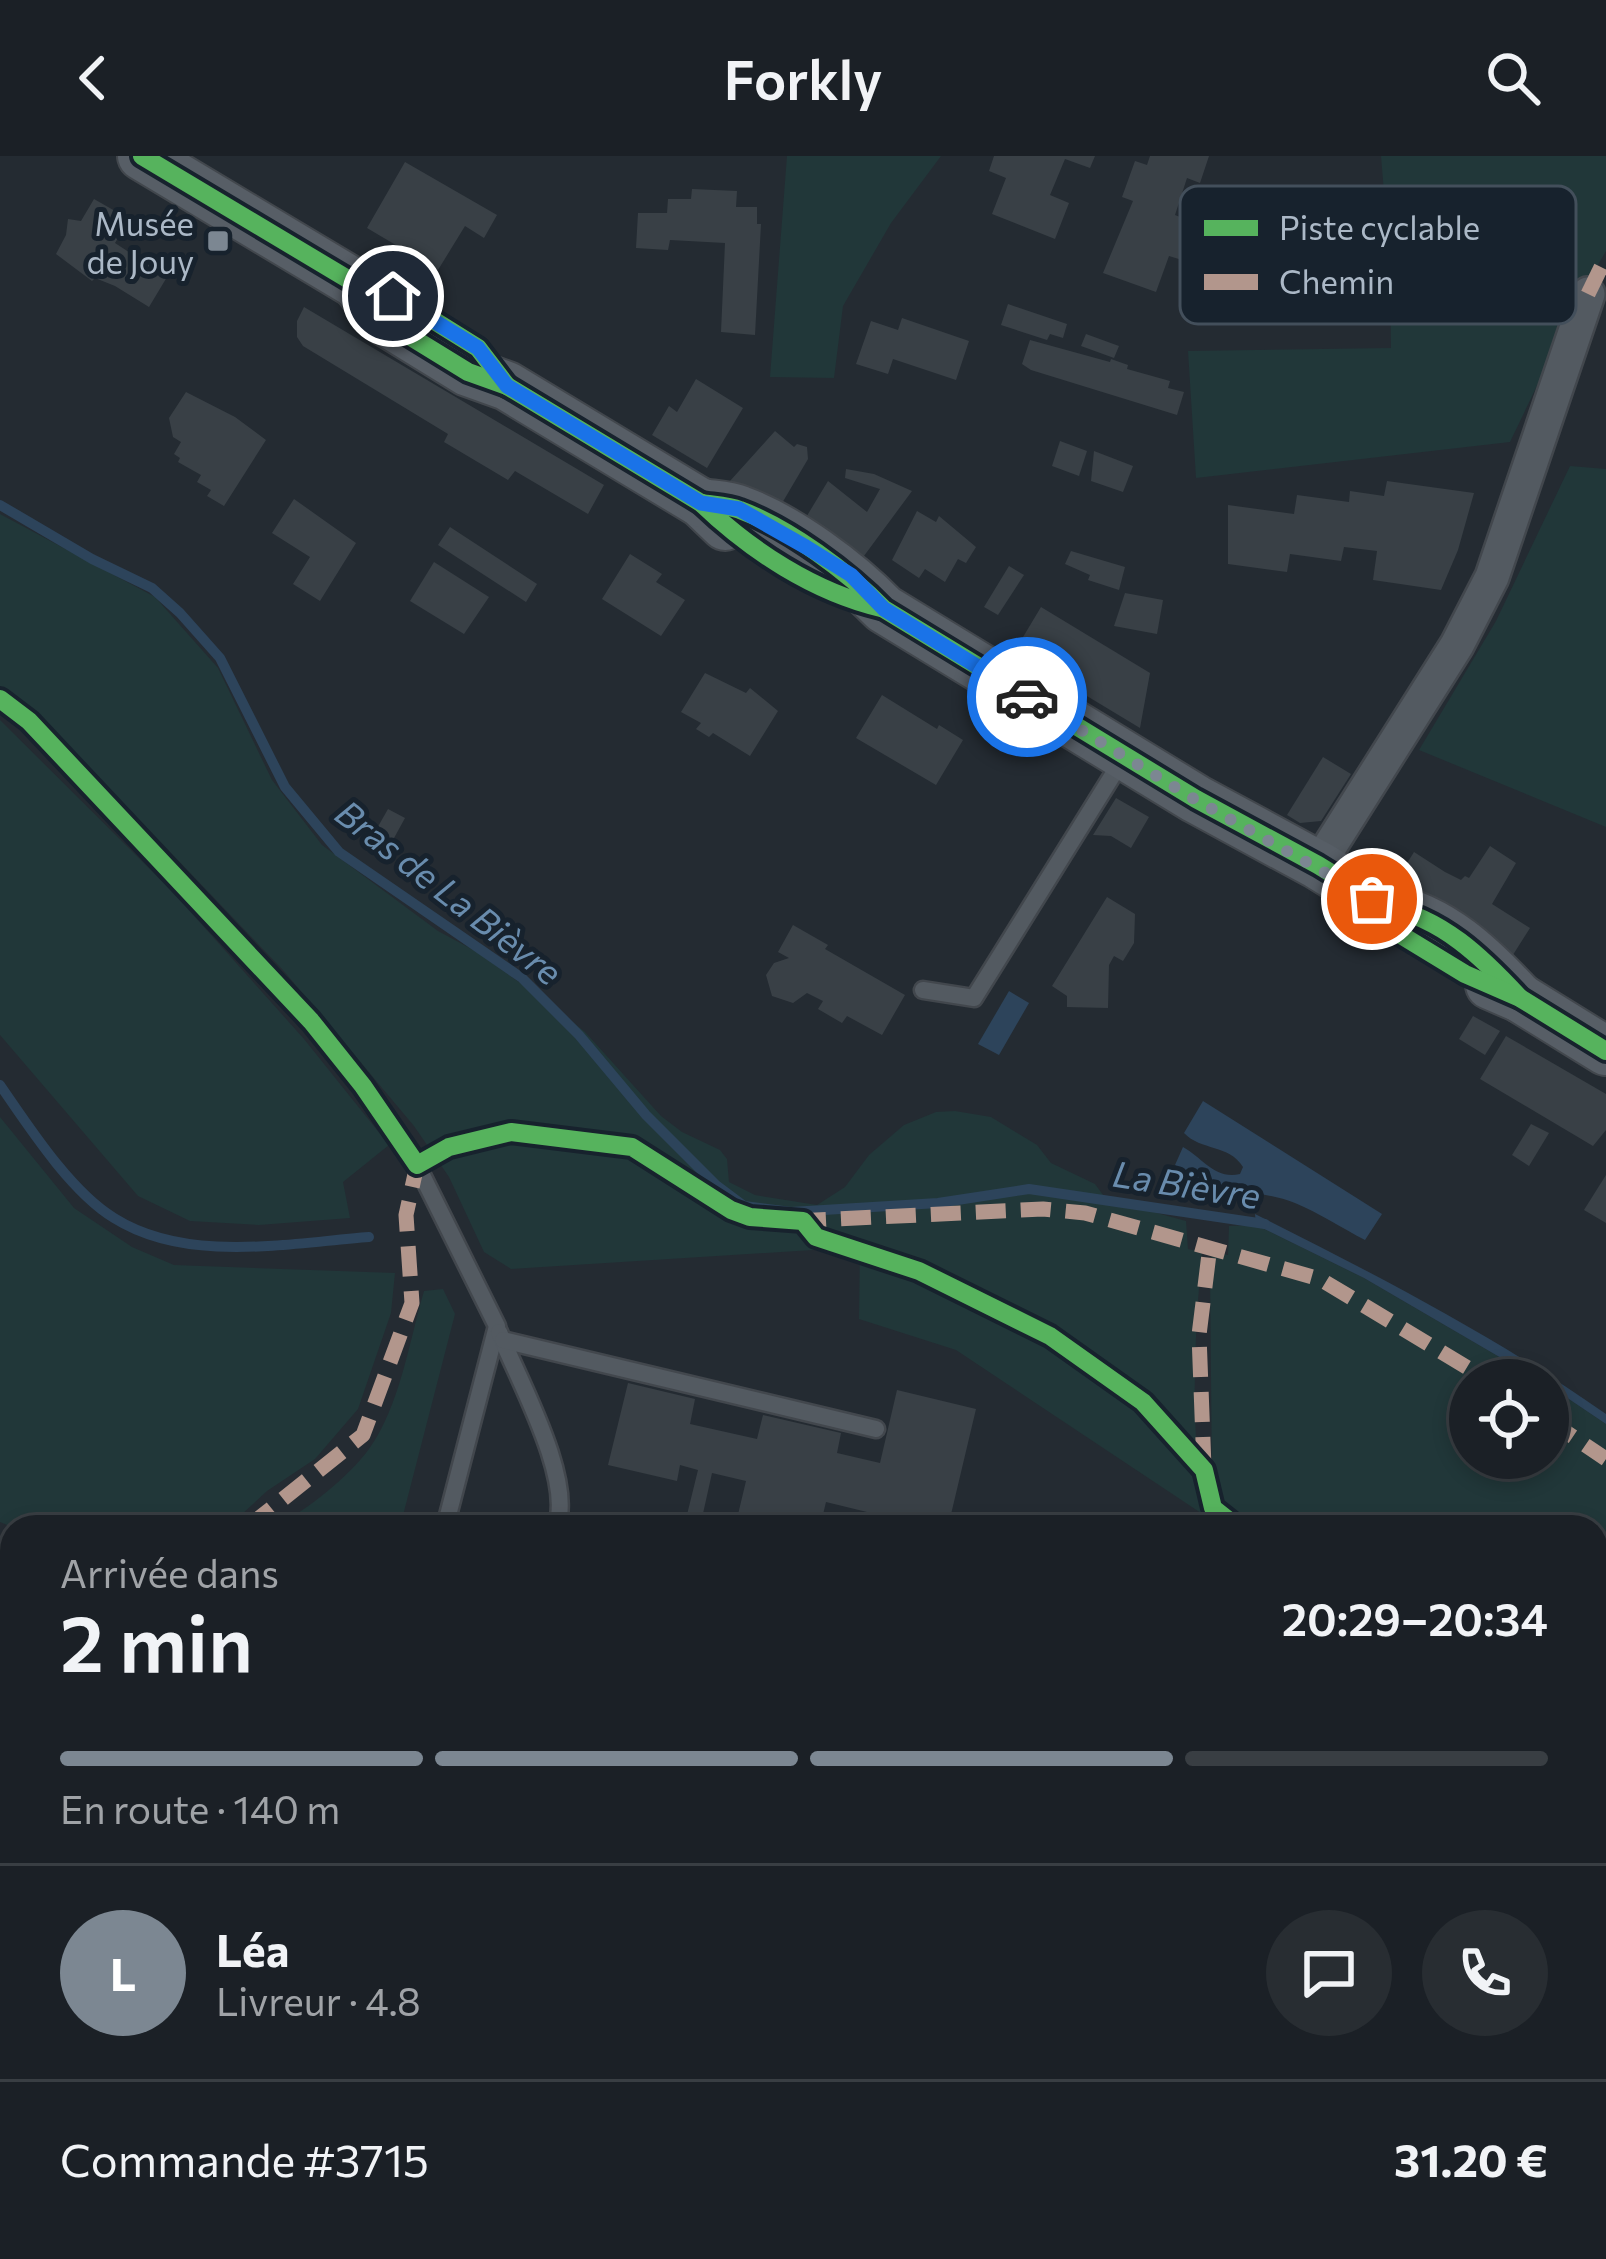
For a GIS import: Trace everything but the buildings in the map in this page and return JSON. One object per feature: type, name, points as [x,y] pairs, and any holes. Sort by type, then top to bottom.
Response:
[{"type":"main road","points":[[142,156],[356,284],[393,296],[478,348],[507,386],[701,503],[739,509],[806,547],[851,575],[884,609],[1125,757],[1386,908],[1415,913],[1481,956],[1520,998],[1606,1051]]},
{"type":"street","points":[[1318,865],[1456,645],[1492,577],[1588,294]]},
{"type":"lane","points":[[0,699],[29,721],[311,1021],[417,1165],[500,1333],[553,1459],[559,1484],[557,1515]]},
{"type":"lane","points":[[923,990],[974,998],[1125,757]]},
{"type":"lane","points":[[500,1333],[876,1429]]},
{"type":"lane","points":[[448,1515],[500,1333]]},
{"type":"green space","points":[[787,156],[941,156],[891,223],[843,306],[834,378],[770,377]]},
{"type":"green space","points":[[1381,156],[1606,156],[1606,251],[1576,304],[1576,186],[1383,186]]},
{"type":"green space","points":[[1391,324],[1567,324],[1510,442],[1196,478],[1188,351],[1391,348]]},
{"type":"green space","points":[[1570,466],[1606,469],[1606,827],[1419,750],[1496,621]]},
{"type":"green space","points":[[0,514],[155,597],[218,668],[272,780],[322,845],[585,1032],[661,1116],[720,1150],[727,1159],[729,1182],[755,1195],[817,1205],[845,1187],[869,1155],[904,1125],[936,1112],[955,1111],[991,1117],[1037,1145],[1051,1163],[1095,1184],[1106,1199],[1186,1221],[1188,1249],[1202,1252],[1195,1383],[1204,1515],[956,1350],[859,1319],[860,1247],[511,1269],[484,1252],[449,1177],[414,1126],[283,970],[57,734],[0,688]]},
{"type":"green space","points":[[0,720],[171,890],[304,1039],[389,1145],[343,1182],[350,1218],[259,1225],[190,1221],[138,1196],[0,1035]]},
{"type":"green space","points":[[0,1117],[74,1208],[132,1247],[174,1265],[395,1273],[391,1313],[358,1409],[315,1459],[241,1515],[0,1515]]},
{"type":"green space","points":[[1256,1225],[1364,1278],[1503,1359],[1449,1359],[1449,1479],[1569,1479],[1569,1399],[1606,1424],[1606,1515],[1230,1515],[1212,1486],[1210,1267],[1212,1252],[1228,1255],[1229,1226]]},
{"type":"green space","points":[[443,1289],[455,1314],[403,1515],[296,1515],[349,1471],[380,1432],[396,1394],[424,1291]]},
{"type":"water","points":[[1009,991],[1029,1003],[999,1055],[978,1044]]},
{"type":"water","points":[[1203,1101],[1382,1214],[1365,1240],[1295,1203],[1217,1186],[1175,1165],[1183,1147],[1216,1171],[1240,1174],[1243,1167],[1237,1160],[1184,1133]]},
{"type":"water","points":[[1255,1214],[1390,1283],[1521,1359],[1503,1359],[1364,1278],[1256,1225]]},
{"type":"water","points":[[1569,1389],[1606,1414],[1606,1424],[1569,1399]]},
{"type":"waterway","name":"Bras de La Bièvre","points":[[0,505],[152,588],[180,613],[220,658],[285,787],[339,852],[522,978],[579,1035],[646,1115],[716,1185],[744,1206],[791,1212],[938,1203],[1029,1189],[1265,1224]]},
{"type":"waterway","name":"La Bièvre","points":[[0,1085],[82,1192],[114,1218],[143,1232],[173,1241],[239,1247],[369,1237]]},
{"type":"marked path","points":[[1588,294],[1606,257]]},
{"type":"marked path","points":[[263,1515],[363,1435],[412,1303],[406,1215],[417,1165],[426,1160]]},
{"type":"marked path","points":[[796,1221],[1043,1209],[1085,1213],[1320,1279],[1453,1359]]},
{"type":"marked path","points":[[1204,1467],[1199,1335],[1210,1246]]},
{"type":"marked path","points":[[1569,1434],[1606,1459]]},
{"type":"cycle path","points":[[142,156],[356,284],[393,295],[478,348],[507,386]]},
{"type":"cycle path","points":[[356,284],[385,321],[468,372],[507,386],[701,503],[785,568],[832,592],[881,608]]},
{"type":"cycle path","points":[[701,503],[740,510],[798,539],[884,609],[1196,799],[1386,907],[1443,930],[1476,954],[1520,998]]},
{"type":"cycle path","points":[[0,699],[29,721],[311,1021],[417,1165],[449,1147],[511,1132],[632,1147],[731,1210],[750,1217],[803,1221],[816,1237],[919,1271],[1050,1336],[1143,1402],[1204,1470],[1213,1508],[1222,1515]]},
{"type":"cycle path","points":[[1386,907],[1401,935],[1465,974],[1520,998],[1606,1051]]},
{"type":"way so far","points":[[1027,697],[1372,899]]},
{"type":"place","name":"Musée de Jouy","points":[[218,241]]},
{"type":"route","points":[[393,296],[478,348],[507,386],[701,503],[739,509],[806,547],[851,575],[884,609],[1027,697]]}]
